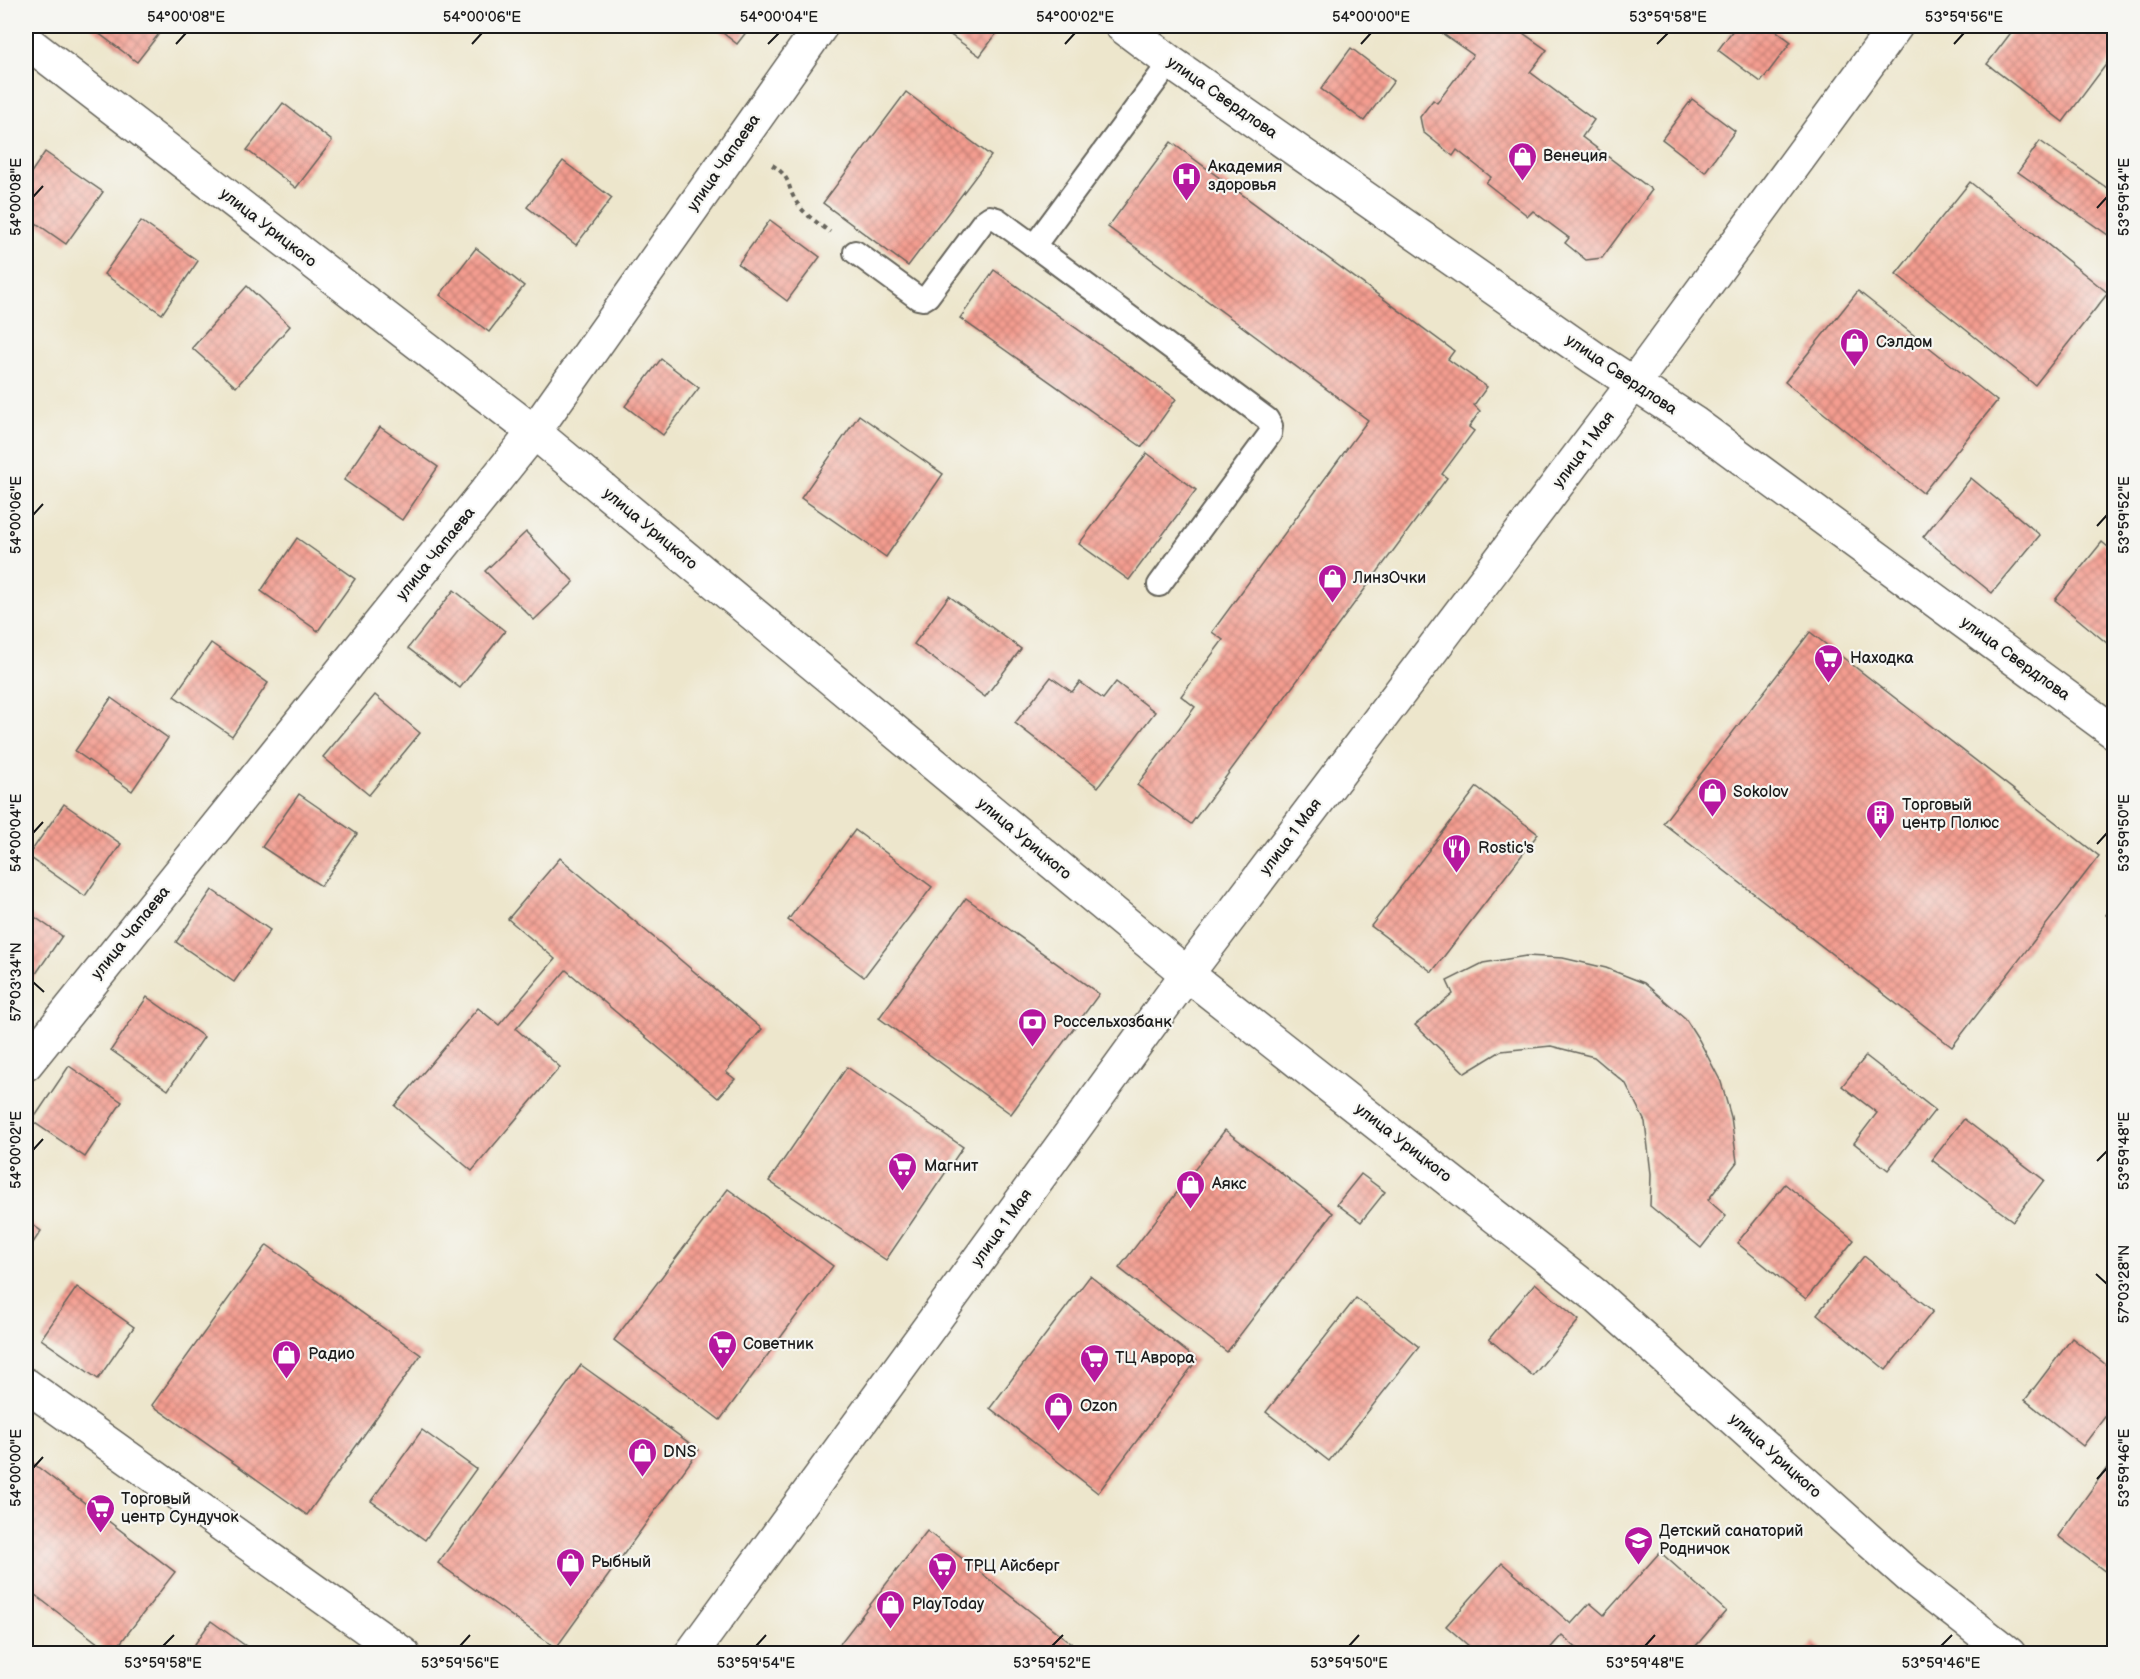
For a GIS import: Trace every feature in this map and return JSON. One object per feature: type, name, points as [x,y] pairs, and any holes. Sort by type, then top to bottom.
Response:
[{"type":"street","name":"улица Чапаева","points":[[26,1064],[534,432],[821,26]]},
{"type":"street","name":"улица Свердлова","points":[[1122,26],[1170,62],[1584,351],[1694,423],[2115,732]]},
{"type":"street","name":"улица 1 Мая","points":[[691,1653],[1187,975],[1634,383],[1896,26]]},
{"type":"street","name":"улица Урицкого","points":[[26,41],[534,432],[1187,975],[1595,1295],[1909,1576],[2009,1653]]},
{"type":"street","points":[[26,1385],[403,1653]]},
{"type":"lane","points":[[1034,246],[1170,62]]},
{"type":"lane","points":[[855,252],[918,298],[923,299],[928,296],[983,222],[990,217],[997,219],[1267,419],[1271,426],[1270,434],[1159,585]]},
{"type":"path","points":[[738,143],[782,173],[792,189],[795,200],[809,216]]},
{"type":"building","points":[[89,26],[165,26],[137,62]]},
{"type":"building","points":[[714,26],[751,26],[737,44]]},
{"type":"building","points":[[938,26],[1002,26],[980,56]]},
{"type":"building","points":[[1443,26],[1513,26],[1547,50],[1530,72],[1594,120],[1582,137],[1652,190],[1602,258],[1586,260],[1565,243],[1569,238],[1533,211],[1528,216],[1486,183],[1491,177],[1457,150],[1453,156],[1423,132],[1420,117],[1433,100],[1437,103],[1473,55],[1439,31]]},
{"type":"building","points":[[1736,26],[1770,26],[1791,42],[1761,82],[1718,50]]},
{"type":"building","points":[[2016,26],[2114,26],[2114,54],[2063,122],[1987,64]]},
{"type":"building","points":[[1351,48],[1394,81],[1364,121],[1321,89]]},
{"type":"building","points":[[906,92],[991,156],[908,266],[823,203]]},
{"type":"building","points":[[1692,99],[1735,131],[1705,172],[1662,139]]},
{"type":"building","points":[[283,103],[332,141],[296,188],[247,150]]},
{"type":"building","points":[[2040,141],[2114,193],[2114,226],[2108,235],[2018,172]]},
{"type":"building","points":[[1171,142],[1454,351],[1448,359],[1487,387],[1474,405],[1480,411],[1469,427],[1474,431],[1442,474],[1447,478],[1191,824],[1137,785],[1195,707],[1181,696],[1223,640],[1212,632],[1368,420],[1108,227]]},
{"type":"building","points":[[45,152],[103,192],[66,244],[26,216],[26,180]]},
{"type":"building","points":[[563,161],[612,198],[576,245],[527,207]]},
{"type":"building","points":[[1970,182],[2108,293],[2035,385],[1896,274]]},
{"type":"building","points":[[770,220],[820,257],[787,301],[738,264]]},
{"type":"building","points":[[141,221],[198,261],[162,314],[104,274]]},
{"type":"building","points":[[476,248],[524,286],[489,332],[440,295]]},
{"type":"building","points":[[994,270],[1176,399],[1142,447],[960,318]]},
{"type":"building","points":[[247,286],[290,326],[236,387],[192,348]]},
{"type":"building","points":[[1858,291],[1997,401],[1923,493],[1785,382]]},
{"type":"building","points":[[661,359],[699,388],[663,435],[625,406]]},
{"type":"building","points":[[859,415],[943,474],[886,557],[801,498]]},
{"type":"building","points":[[380,427],[438,467],[402,520],[344,480]]},
{"type":"building","points":[[1147,453],[1196,490],[1129,580],[1079,544]]},
{"type":"building","points":[[1971,478],[2040,535],[1992,593],[1923,537]]},
{"type":"building","points":[[526,532],[574,582],[534,620],[485,571]]},
{"type":"building","points":[[297,538],[355,579],[318,631],[261,591]]},
{"type":"building","points":[[2102,542],[2114,552],[2114,649],[2055,600]]},
{"type":"building","points":[[454,590],[505,631],[460,688],[408,648]]},
{"type":"building","points":[[949,596],[1021,649],[985,697],[914,644]]},
{"type":"building","name":"Торговый центр Полюс","points":[[1810,632],[2099,856],[1952,1047],[1663,823]]},
{"type":"building","points":[[211,643],[268,683],[232,736],[174,696]]},
{"type":"building","points":[[1051,677],[1072,692],[1080,682],[1103,699],[1116,682],[1155,712],[1098,787],[1015,723]]},
{"type":"building","points":[[375,695],[420,733],[369,795],[323,757]]},
{"type":"building","points":[[111,698],[168,738],[132,791],[75,751]]},
{"type":"building","points":[[1477,787],[1538,834],[1432,972],[1371,926]]},
{"type":"building","points":[[299,794],[357,834],[321,886],[262,847]]},
{"type":"building","points":[[64,804],[121,844],[85,896],[28,856]]},
{"type":"building","points":[[855,830],[932,887],[864,977],[788,920]]},
{"type":"building","points":[[560,858],[762,1029],[726,1072],[735,1079],[718,1098],[566,970],[516,1029],[560,1067],[472,1171],[395,1106],[478,1008],[499,1025],[555,959],[508,919]]},
{"type":"building","points":[[212,890],[270,930],[234,982],[176,942]]},
{"type":"building","points":[[966,898],[1099,994],[1011,1114],[879,1018]]},
{"type":"building","points":[[2114,904],[2114,922],[2106,915]]},
{"type":"building","points":[[26,911],[62,936],[26,988]]},
{"type":"building","points":[[1526,956],[1563,958],[1606,968],[1644,983],[1685,1018],[1699,1040],[1721,1082],[1731,1117],[1737,1162],[1708,1200],[1726,1216],[1701,1248],[1650,1206],[1651,1174],[1645,1122],[1626,1084],[1594,1057],[1551,1046],[1501,1051],[1465,1073],[1415,1025],[1453,994],[1447,981],[1483,963]]},
{"type":"building","points":[[147,997],[204,1037],[168,1090],[111,1050]]},
{"type":"building","points":[[1866,1056],[1935,1110],[1888,1170],[1854,1143],[1877,1113],[1842,1086]]},
{"type":"building","points":[[69,1066],[122,1102],[85,1157],[32,1121]]},
{"type":"building","points":[[847,1067],[963,1147],[886,1260],[769,1181]]},
{"type":"building","points":[[1964,1119],[2044,1180],[2013,1221],[1932,1160]]},
{"type":"building","points":[[1225,1130],[1333,1213],[1227,1352],[1119,1268]]},
{"type":"building","points":[[1361,1174],[1385,1192],[1361,1222],[1337,1204]]},
{"type":"building","points":[[1785,1184],[1854,1240],[1806,1299],[1737,1243]]},
{"type":"building","points":[[728,1189],[833,1266],[720,1420],[614,1340]]},
{"type":"building","points":[[26,1220],[41,1231],[26,1253]]},
{"type":"building","name":"Радио","points":[[267,1245],[421,1355],[307,1515],[152,1405]]},
{"type":"building","points":[[1864,1256],[1933,1311],[1886,1370],[1817,1314]]},
{"type":"building","name":"ТЦ Аврора","points":[[1090,1276],[1197,1360],[1098,1493],[990,1408]]},
{"type":"building","points":[[1535,1283],[1579,1320],[1533,1376],[1489,1339]]},
{"type":"building","points":[[77,1287],[134,1327],[98,1379],[41,1339]]},
{"type":"building","points":[[1356,1298],[1419,1347],[1329,1461],[1266,1412]]},
{"type":"building","points":[[2072,1338],[2114,1371],[2114,1405],[2083,1446],[2025,1400]]},
{"type":"building","points":[[581,1365],[699,1450],[556,1648],[438,1563]]},
{"type":"building","points":[[422,1430],[476,1469],[425,1540],[371,1501]]},
{"type":"building","points":[[26,1458],[175,1572],[112,1654],[26,1588]]},
{"type":"building","points":[[2114,1458],[2114,1578],[2058,1536]]},
{"type":"building","name":"ТРЦ Айсберг","points":[[927,1531],[1085,1654],[832,1654]]},
{"type":"building","points":[[1660,1552],[1726,1611],[1689,1654],[1583,1654],[1562,1635],[1545,1654],[1478,1654],[1446,1626],[1502,1563],[1571,1624],[1590,1603],[1604,1615]]},
{"type":"building","points":[[211,1621],[257,1654],[188,1654]]},
{"type":"building","points":[[1814,1642],[1827,1654],[1804,1654]]},
{"type":"place","name":"Венеция","points":[[1522,182]]},
{"type":"place","name":"Академия здоровья","points":[[1187,202]]},
{"type":"place","name":"Сэлдом","points":[[1855,368]]},
{"type":"place","name":"ЛинзОчки","points":[[1332,604]]},
{"type":"place","name":"Находка","points":[[1829,684]]},
{"type":"place","name":"Sokolov","points":[[1712,818]]},
{"type":"place","name":"Торговый центр Полюс","points":[[1881,840]]},
{"type":"place","name":"Rostic's","points":[[1457,874]]},
{"type":"place","name":"Россельхозбанк","points":[[1032,1048]]},
{"type":"place","name":"Магнит","points":[[903,1192]]},
{"type":"place","name":"Аякс","points":[[1191,1210]]},
{"type":"place","name":"Советник","points":[[722,1370]]},
{"type":"place","name":"Радио","points":[[287,1380]]},
{"type":"place","name":"ТЦ Аврора","points":[[1094,1384]]},
{"type":"place","name":"Ozon","points":[[1059,1432]]},
{"type":"place","name":"DNS","points":[[642,1478]]},
{"type":"place","name":"Торговый центр Сундучок","points":[[100,1534]]},
{"type":"place","name":"Детский санаторий Родничок","points":[[1638,1566]]},
{"type":"place","name":"Рыбный","points":[[570,1588]]},
{"type":"place","name":"ТРЦ Айсберг","points":[[943,1592]]},
{"type":"place","name":"PlayToday","points":[[891,1630]]}]
